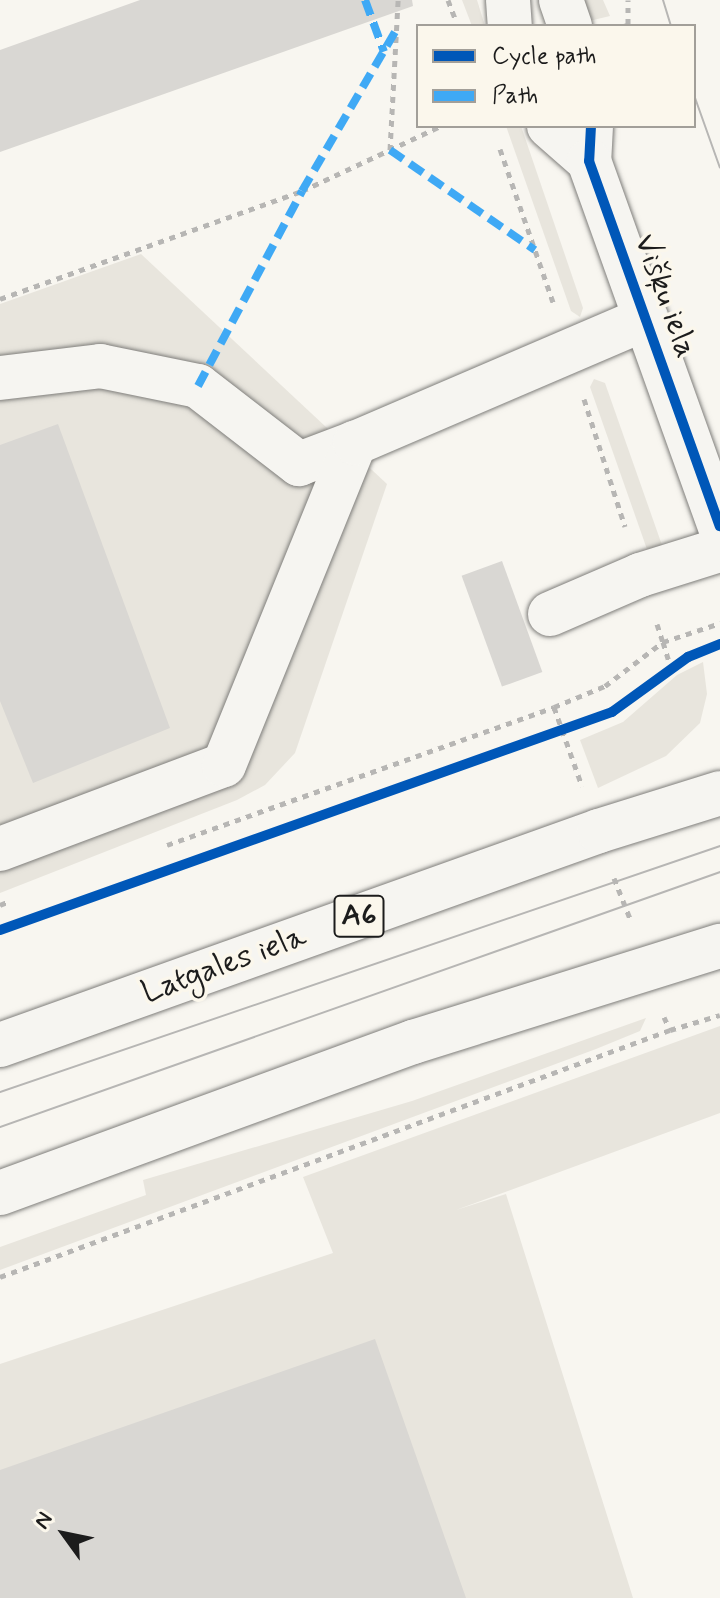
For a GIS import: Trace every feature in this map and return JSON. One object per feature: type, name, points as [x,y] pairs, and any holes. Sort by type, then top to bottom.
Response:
[{"type":"main road","points":[[508,0],[510,24]]},
{"type":"main road","points":[[561,0],[569,24]]},
{"type":"main road","name":"Višķu iela","points":[[554,128],[590,143],[646,318],[720,526]]},
{"type":"main road","points":[[0,378],[100,366],[198,386],[299,464],[355,443],[568,348],[646,318]]},
{"type":"main road","points":[[0,849],[224,765],[355,443]]},
{"type":"main road","points":[[550,614],[640,575],[720,550]]},
{"type":"main road","name":"Latgales iela","points":[[0,1045],[599,831],[720,793]]},
{"type":"main road","points":[[0,1193],[413,1042],[720,946]]},
{"type":"path","points":[[390,150],[398,0]]},
{"type":"path","points":[[448,0],[457,24]]},
{"type":"path","points":[[626,24],[628,0]]},
{"type":"path","points":[[612,3],[625,24]]},
{"type":"path","points":[[0,299],[302,191],[437,128]]},
{"type":"path","points":[[497,140],[568,348],[640,575],[663,642],[675,666],[660,677]]},
{"type":"path","points":[[154,850],[580,697],[605,686],[663,642],[720,623]]},
{"type":"path","points":[[546,733],[573,724]]},
{"type":"path","points":[[0,905],[21,897]]},
{"type":"path","points":[[660,1008],[670,1030]]},
{"type":"path","points":[[0,1277],[670,1030],[720,1015]]},
{"type":"shaded area","points":[[462,0],[477,0],[484,24],[471,24]]},
{"type":"shaded area","points":[[581,0],[603,0],[610,16],[589,21]]},
{"type":"shaded area","points":[[507,128],[522,128],[583,308],[580,317],[571,311]]},
{"type":"shaded area","points":[[141,254],[387,484],[295,753],[265,785],[237,800],[0,893],[0,304]]},
{"type":"shaded area","points":[[594,379],[605,383],[663,548],[649,555],[590,387]]},
{"type":"shaded area","points":[[703,662],[707,694],[700,723],[666,756],[598,788],[580,740],[623,722],[677,675]]},
{"type":"shaded area","points":[[646,1018],[640,1031],[596,1049],[0,1270],[0,1247],[146,1195],[143,1180],[412,1101]]},
{"type":"shaded area","points":[[720,1026],[720,1113],[456,1210],[506,1194],[633,1598],[0,1598],[0,1364],[333,1253],[303,1177]]},
{"type":"building","points":[[140,0],[412,0],[413,6],[0,152],[0,50]]},
{"type":"building","points":[[58,424],[170,728],[33,783],[0,701],[0,445]]},
{"type":"building","points":[[502,561],[542,672],[502,687],[462,576]]},
{"type":"building","points":[[375,1339],[466,1598],[0,1598],[0,1470]]},
{"type":"tram line","points":[[663,0],[670,24]]},
{"type":"tram line","points":[[696,101],[720,168]]},
{"type":"tram line","points":[[0,1092],[720,846]]},
{"type":"tram line","points":[[0,1127],[720,872]]},
{"type":"marked path","points":[[365,0],[384,52]]},
{"type":"marked path","points":[[198,386],[302,191],[396,30]]},
{"type":"marked path","points":[[390,150],[535,250]]},
{"type":"cycle path","points":[[591,128],[589,161],[720,526]]},
{"type":"cycle path","points":[[0,930],[612,712],[688,657],[720,644]]}]
